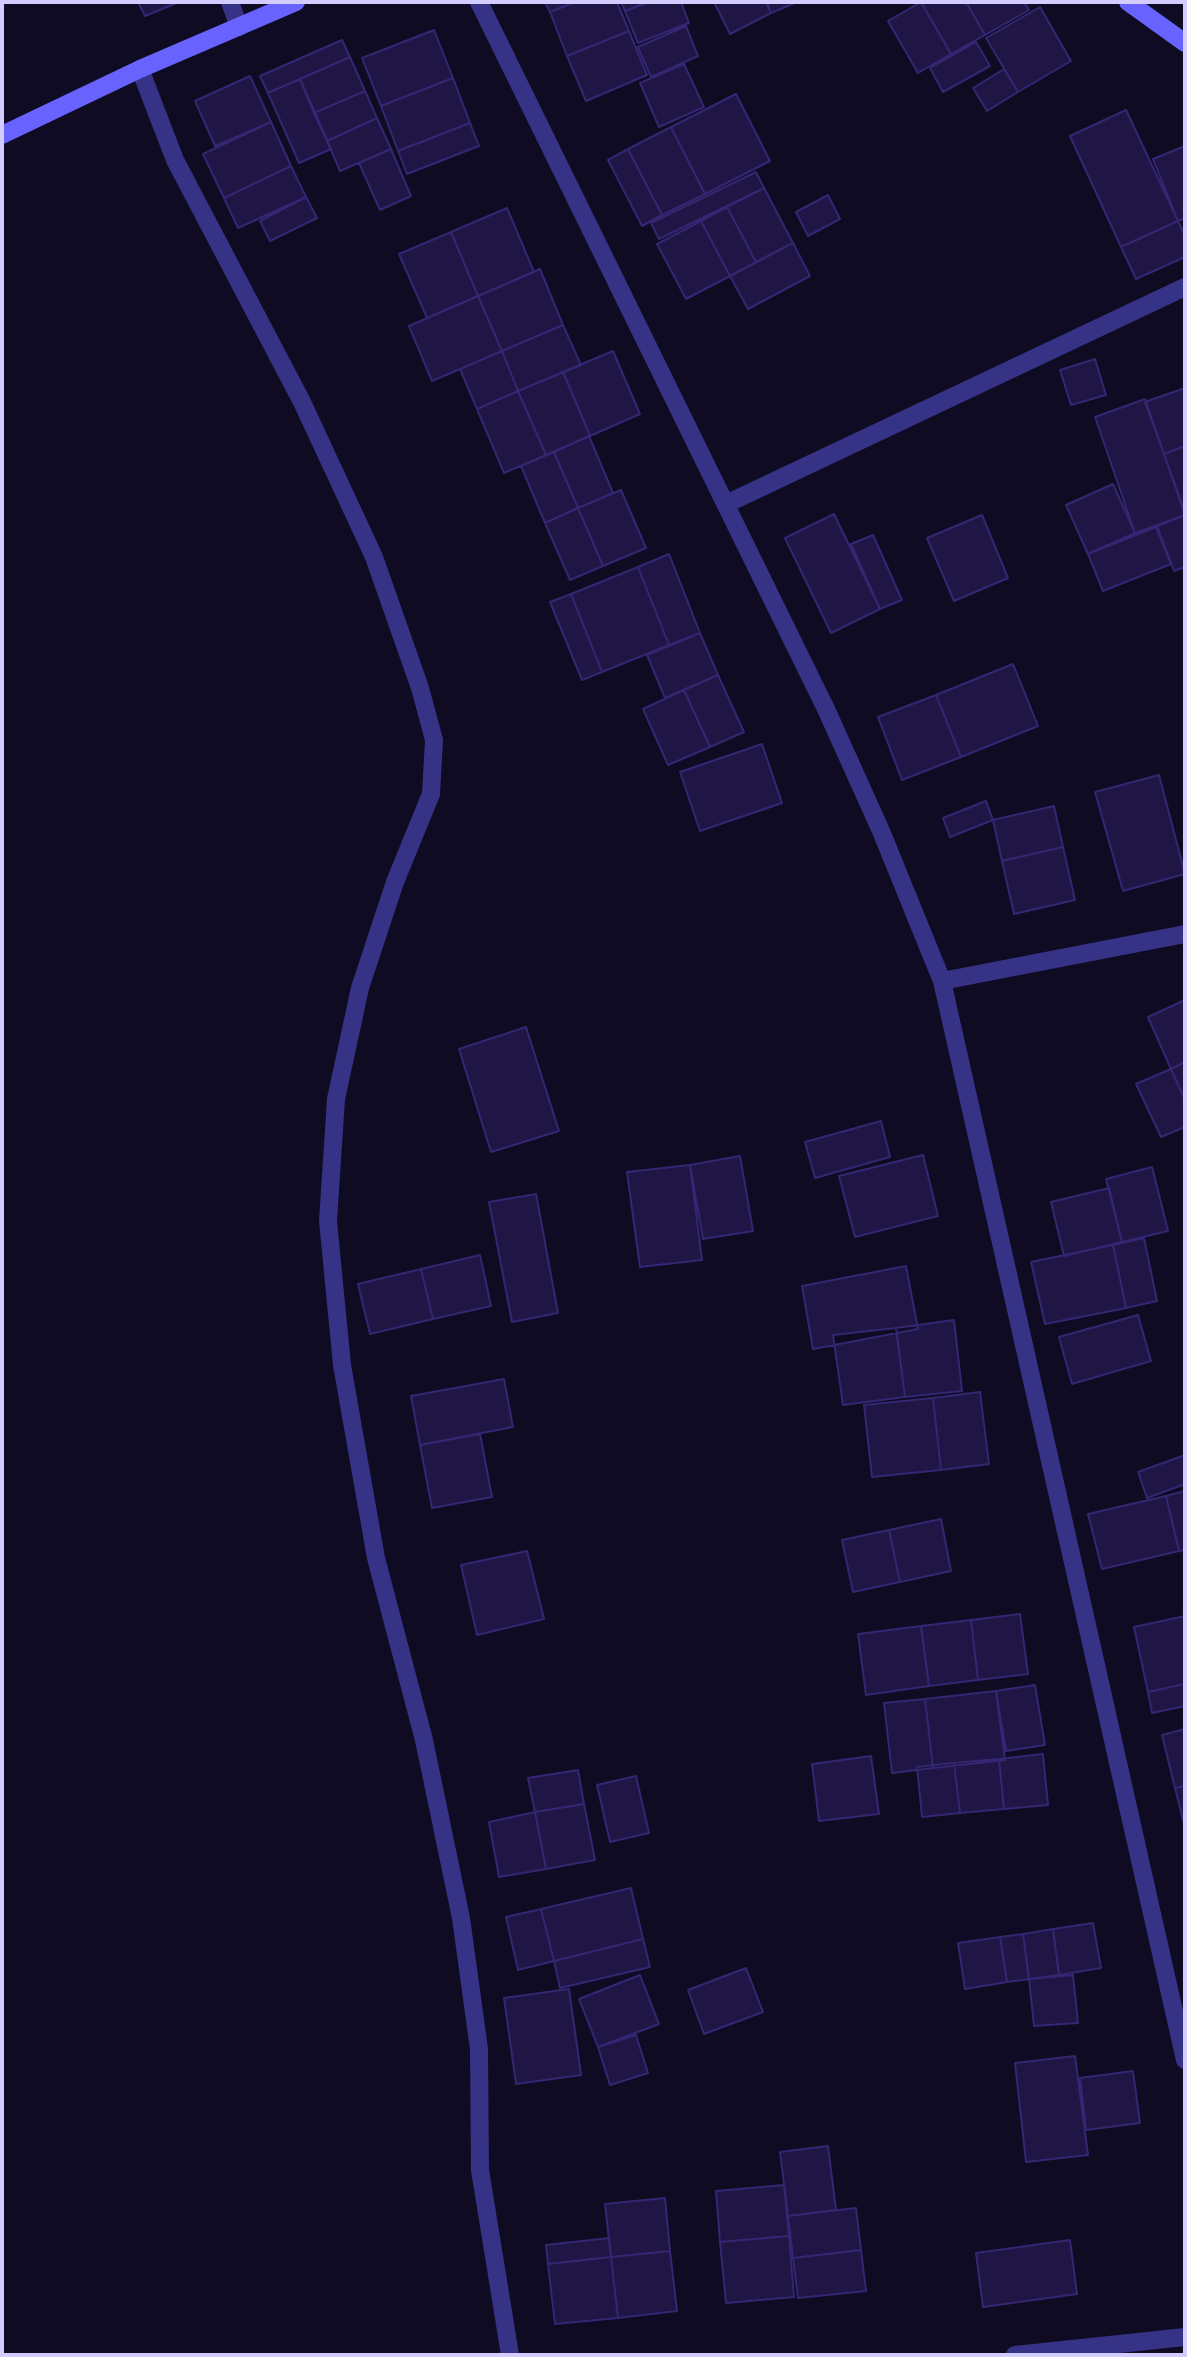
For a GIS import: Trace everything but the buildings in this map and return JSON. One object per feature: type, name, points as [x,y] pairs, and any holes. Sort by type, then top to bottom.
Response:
[{"type":"street","points":[[230,2],[239,27]]},
{"type":"street","points":[[2,135],[140,69],[296,2]]},
{"type":"street","points":[[479,2],[726,505],[870,806],[942,981],[1185,2060]]},
{"type":"street","points":[[1128,2],[1185,43]]},
{"type":"street","points":[[140,69],[175,160],[302,402],[373,557],[420,688],[433,740],[431,794],[394,882],[364,975],[338,1086],[328,1220],[342,1365],[376,1558],[424,1740],[461,1918],[479,2049],[480,2170],[510,2355]]},
{"type":"street","points":[[726,505],[1185,287]]},
{"type":"street","points":[[942,981],[1185,934]]},
{"type":"street","points":[[1015,2355],[1185,2337]]}]
